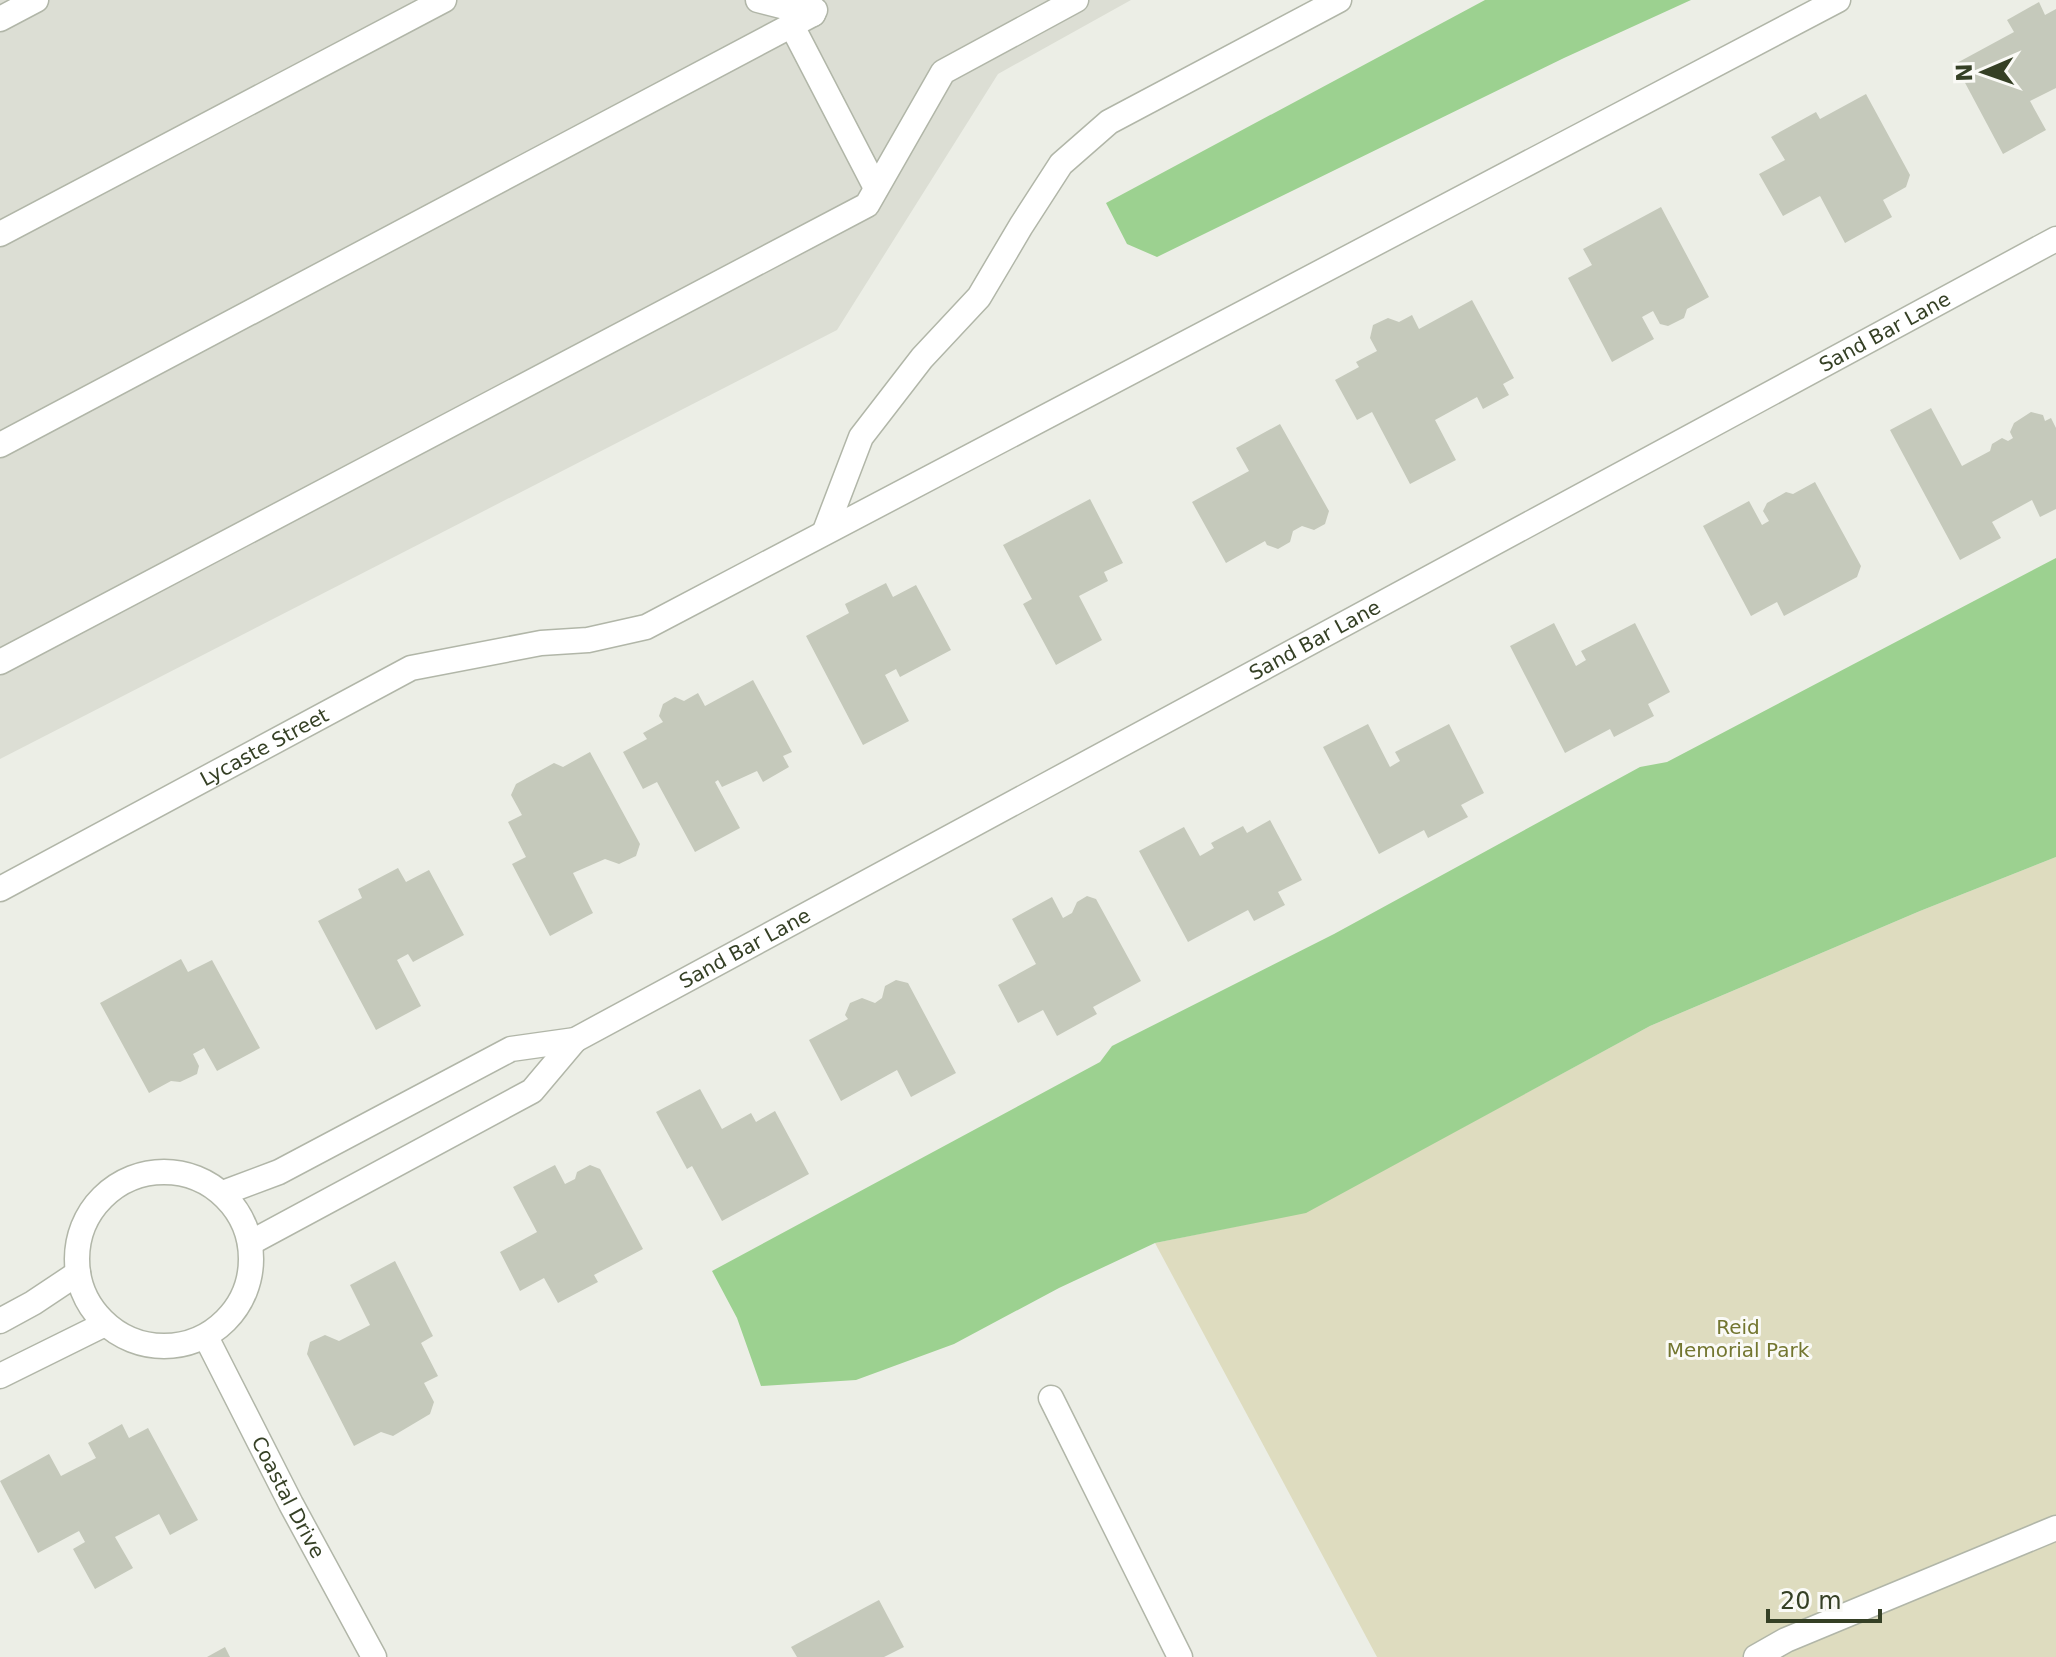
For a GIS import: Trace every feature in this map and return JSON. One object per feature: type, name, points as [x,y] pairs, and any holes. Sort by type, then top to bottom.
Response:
[{"type":"street","points":[[0,19],[36,0]]},
{"type":"street","points":[[0,234],[444,0]]},
{"type":"street","points":[[758,0],[816,7]]},
{"type":"street","points":[[0,662],[867,205],[943,72],[1076,0]]},
{"type":"street","points":[[825,531],[861,437],[922,358],[979,297],[1061,164],[1109,122],[1339,0]]},
{"type":"street","name":"Lycaste Street","points":[[0,889],[411,668],[541,643],[588,640],[646,627],[1838,0]]},
{"type":"street","points":[[0,445],[791,24],[816,7]]},
{"type":"street","points":[[791,24],[876,188]]},
{"type":"street","name":"Sand Bar Lane","points":[[223,1193],[279,1172],[511,1049],[575,1040],[2056,239]]},
{"type":"street","name":"Sand Bar Lane","points":[[250,1243],[532,1091],[575,1040]]},
{"type":"street","points":[[151,1172],[196,1177],[223,1193],[239,1213],[250,1243],[249,1284],[234,1313],[206,1337],[178,1346],[137,1343],[119,1335],[105,1324],[87,1301],[78,1273],[77,1249],[81,1231],[96,1204],[111,1189],[151,1172]]},
{"type":"street","points":[[0,1321],[78,1273]]},
{"type":"street","points":[[0,1376],[105,1324]]},
{"type":"street","name":"Coastal Drive","points":[[206,1337],[374,1657]]},
{"type":"street","points":[[1051,1398],[1180,1657]]},
{"type":"street","points":[[1756,1657],[1786,1640],[2056,1528]]},
{"type":"shaded area","points":[[0,0],[1131,0],[998,74],[837,330],[0,759]]},
{"type":"shaded area","points":[[1485,0],[1691,0],[1564,58],[1157,257],[1127,244],[1106,203]]},
{"type":"shaded area","points":[[2056,558],[2056,857],[1920,911],[1650,1026],[1306,1213],[1155,1243],[1059,1288],[954,1344],[856,1380],[761,1386],[737,1318],[712,1271],[1100,1062],[1112,1046],[1334,934],[1640,767],[1667,762]]},
{"type":"green space","name":"Reid Memorial Park","points":[[2056,857],[2056,1657],[1377,1657],[1155,1243],[1306,1212],[1650,1026],[1920,911]]},
{"type":"building","points":[[2039,2],[2045,15],[2056,9],[2056,88],[2030,101],[2046,130],[2003,154],[1955,64],[2014,32],[2007,20]]},
{"type":"building","points":[[1866,94],[1910,175],[1906,187],[1883,200],[1892,217],[1845,243],[1820,196],[1783,216],[1759,174],[1785,160],[1771,137],[1816,112],[1820,119]]},
{"type":"building","points":[[1661,207],[1709,297],[1687,309],[1684,318],[1668,326],[1660,324],[1653,311],[1642,317],[1654,339],[1612,362],[1568,278],[1592,265],[1583,249]]},
{"type":"building","points":[[1472,300],[1514,378],[1503,384],[1509,395],[1483,409],[1477,397],[1435,420],[1456,460],[1410,484],[1372,412],[1357,420],[1335,380],[1359,367],[1356,362],[1377,351],[1370,338],[1373,325],[1388,318],[1399,322],[1412,315],[1419,329]]},
{"type":"building","points":[[1931,408],[1962,466],[1990,451],[1992,444],[2002,438],[2008,441],[2013,438],[2010,432],[2014,423],[2031,412],[2043,415],[2045,421],[2051,418],[2056,428],[2056,509],[2040,517],[2032,500],[1992,522],[2001,538],[1960,560],[1890,430]]},
{"type":"building","points":[[1280,424],[1329,511],[1325,524],[1314,530],[1302,526],[1293,531],[1290,542],[1278,549],[1265,541],[1226,563],[1192,502],[1249,471],[1236,448]]},
{"type":"building","points":[[1815,482],[1861,566],[1857,577],[1784,616],[1777,602],[1751,616],[1703,526],[1749,501],[1762,525],[1769,521],[1763,511],[1767,503],[1786,492],[1793,494]]},
{"type":"building","points":[[1090,499],[1123,563],[1104,572],[1108,581],[1079,596],[1102,640],[1056,665],[1023,604],[1032,599],[1003,545]]},
{"type":"building","points":[[886,583],[893,597],[916,585],[951,650],[900,677],[896,669],[885,675],[909,721],[863,745],[806,636],[849,613],[845,604]]},
{"type":"building","points":[[1554,623],[1576,666],[1586,660],[1581,651],[1635,623],[1670,692],[1648,704],[1654,716],[1614,737],[1610,729],[1565,753],[1510,646]]},
{"type":"building","points":[[753,680],[792,752],[783,756],[789,767],[763,782],[757,771],[722,787],[718,780],[715,782],[740,828],[695,852],[657,782],[643,789],[623,752],[647,739],[643,733],[663,722],[659,716],[663,704],[675,697],[684,701],[698,693],[705,706]]},
{"type":"building","points":[[1368,724],[1390,767],[1400,761],[1395,752],[1449,724],[1484,793],[1461,805],[1468,817],[1428,838],[1424,830],[1379,854],[1323,747]]},
{"type":"building","points":[[590,752],[640,844],[636,856],[619,864],[605,859],[573,873],[593,913],[550,936],[512,864],[526,857],[508,822],[522,815],[511,795],[516,784],[554,763],[563,767]]},
{"type":"building","points":[[1270,820],[1302,880],[1278,892],[1285,905],[1254,921],[1248,910],[1188,942],[1139,851],[1184,827],[1200,856],[1214,848],[1211,843],[1243,826],[1247,833]]},
{"type":"building","points":[[398,868],[406,882],[429,870],[464,935],[413,962],[408,954],[397,960],[421,1006],[376,1030],[318,921],[362,898],[358,889]]},
{"type":"building","points":[[1087,896],[1096,899],[1141,981],[1093,1007],[1097,1014],[1057,1036],[1043,1010],[1018,1023],[998,985],[1036,964],[1012,919],[1052,897],[1063,918]]},
{"type":"building","points":[[181,959],[188,972],[212,960],[260,1048],[217,1071],[204,1048],[193,1054],[199,1066],[197,1074],[180,1082],[171,1081],[149,1093],[100,1003]]},
{"type":"building","points":[[896,980],[908,983],[956,1073],[911,1097],[897,1070],[841,1101],[809,1040],[848,1019],[845,1015],[850,1003],[862,998],[875,1003],[882,998],[885,986]]},
{"type":"building","points":[[700,1089],[722,1129],[751,1113],[756,1122],[775,1111],[809,1174],[722,1221],[692,1166],[687,1169],[656,1112]]},
{"type":"building","points":[[555,1165],[565,1184],[590,1165],[600,1169],[643,1249],[594,1275],[598,1282],[558,1303],[544,1278],[520,1291],[500,1252],[537,1232],[513,1187]]},
{"type":"building","points":[[395,1261],[433,1336],[421,1343],[438,1376],[424,1383],[434,1402],[430,1414],[393,1436],[381,1432],[354,1446],[307,1354],[310,1342],[325,1335],[339,1341],[370,1325],[350,1285]]},
{"type":"building","points":[[122,1424],[129,1438],[148,1428],[198,1520],[170,1535],[159,1514],[115,1537],[133,1568],[95,1589],[73,1549],[85,1542],[79,1531],[38,1553],[0,1481],[49,1454],[61,1476],[96,1458],[88,1443]]},
{"type":"building","points":[[879,1600],[904,1647],[884,1657],[797,1657],[791,1647]]},
{"type":"building","points":[[225,1647],[230,1657],[207,1657]]}]
